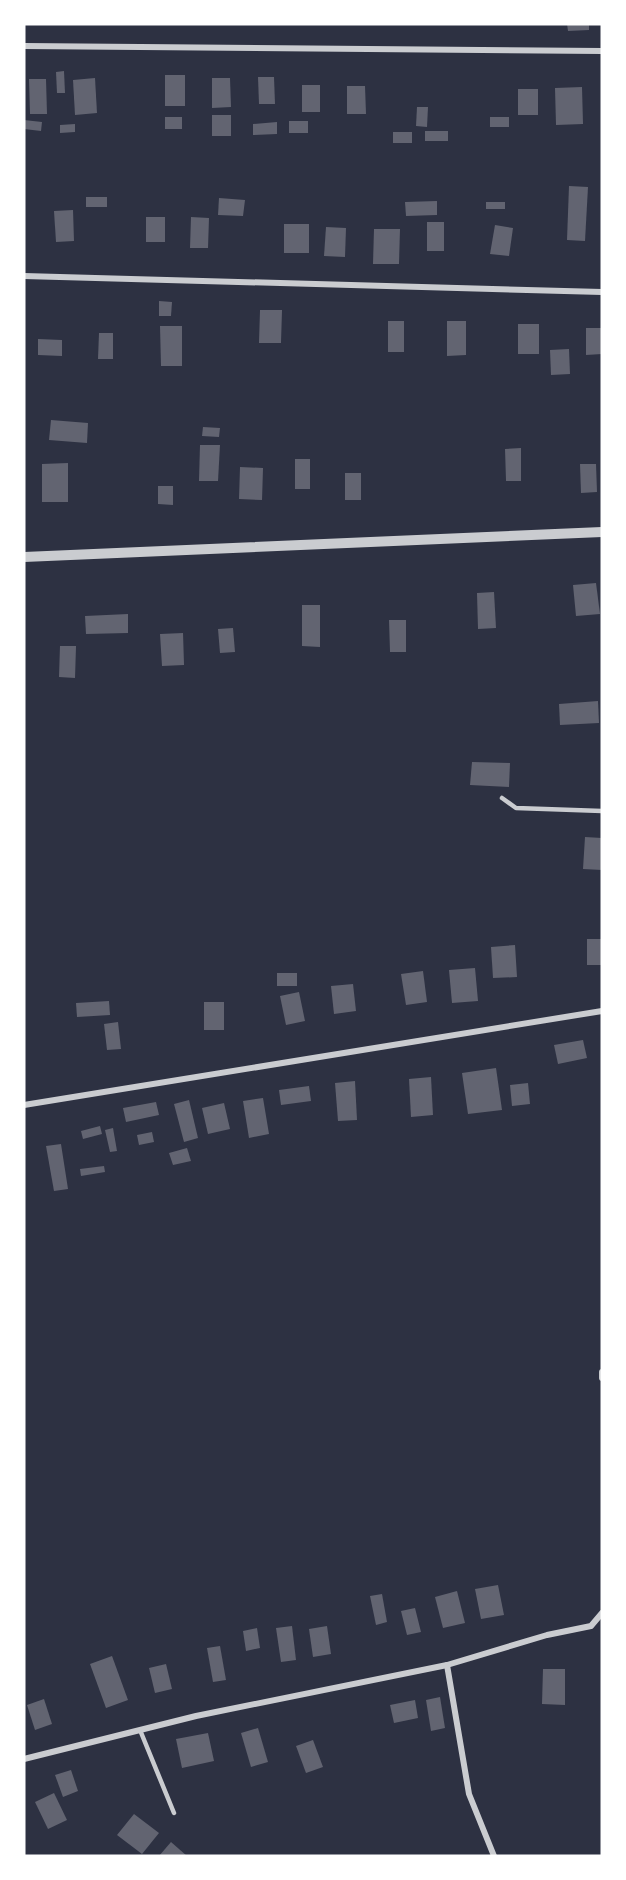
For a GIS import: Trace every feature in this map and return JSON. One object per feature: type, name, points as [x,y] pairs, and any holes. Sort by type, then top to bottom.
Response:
[{"type":"street","points":[[24,46],[602,51]]},
{"type":"street","points":[[24,276],[602,292]]},
{"type":"street","points":[[24,557],[602,532]]},
{"type":"street","points":[[24,1105],[602,1011]]},
{"type":"street","points":[[602,1372],[602,1378]]},
{"type":"street","points":[[24,1759],[140,1730],[447,1665],[548,1635],[591,1626],[602,1613]]},
{"type":"street","points":[[447,1665],[470,1794],[494,1856]]},
{"type":"lane","points":[[502,798],[516,808],[602,811]]},
{"type":"lane","points":[[140,1730],[174,1813]]},
{"type":"building","points":[[567,24],[589,24],[589,30],[568,31]]},
{"type":"building","points":[[64,71],[65,93],[57,93],[56,72]]},
{"type":"building","points":[[165,75],[185,75],[185,106],[165,106]]},
{"type":"building","points":[[258,77],[274,77],[275,104],[259,104]]},
{"type":"building","points":[[95,78],[97,113],[75,115],[73,80]]},
{"type":"building","points":[[212,78],[230,78],[231,107],[212,108]]},
{"type":"building","points":[[29,79],[46,79],[47,114],[30,114]]},
{"type":"building","points":[[302,85],[320,85],[320,112],[302,112]]},
{"type":"building","points":[[347,86],[365,86],[366,114],[347,114]]},
{"type":"building","points":[[582,87],[583,124],[556,125],[555,88]]},
{"type":"building","points":[[518,89],[538,89],[538,115],[518,115]]},
{"type":"building","points":[[417,107],[428,107],[427,127],[416,126]]},
{"type":"building","points":[[212,115],[231,115],[231,136],[212,136]]},
{"type":"building","points":[[165,117],[182,117],[182,129],[165,129]]},
{"type":"building","points":[[490,117],[509,117],[509,127],[490,127]]},
{"type":"building","points":[[24,120],[42,122],[41,131],[24,129]]},
{"type":"building","points":[[289,121],[308,121],[308,133],[289,133]]},
{"type":"building","points":[[277,122],[277,134],[253,135],[253,124]]},
{"type":"building","points":[[75,124],[75,132],[60,133],[60,125]]},
{"type":"building","points":[[425,131],[448,131],[448,141],[425,141]]},
{"type":"building","points":[[393,132],[412,132],[412,143],[393,143]]},
{"type":"building","points":[[569,186],[588,187],[585,241],[567,240]]},
{"type":"building","points":[[86,197],[107,197],[107,207],[86,207]]},
{"type":"building","points":[[219,198],[245,200],[243,216],[218,215]]},
{"type":"building","points":[[437,201],[437,215],[406,216],[405,202]]},
{"type":"building","points":[[486,202],[505,202],[505,209],[486,209]]},
{"type":"building","points":[[73,210],[74,241],[56,242],[54,211]]},
{"type":"building","points":[[146,217],[165,217],[165,242],[146,242]]},
{"type":"building","points":[[191,217],[209,218],[208,248],[190,248]]},
{"type":"building","points":[[427,222],[444,222],[444,251],[427,251]]},
{"type":"building","points":[[284,224],[309,224],[309,253],[284,253]]},
{"type":"building","points":[[495,225],[513,228],[509,256],[490,254]]},
{"type":"building","points":[[326,227],[346,228],[345,257],[324,256]]},
{"type":"building","points":[[374,229],[400,229],[399,264],[373,264]]},
{"type":"building","points":[[159,301],[172,302],[171,316],[159,316]]},
{"type":"building","points":[[260,310],[282,310],[281,343],[259,343]]},
{"type":"building","points":[[388,321],[404,321],[404,352],[388,352]]},
{"type":"building","points":[[447,321],[466,321],[466,355],[447,356]]},
{"type":"building","points":[[518,324],[539,324],[539,354],[518,354]]},
{"type":"building","points":[[160,326],[182,326],[182,366],[161,366]]},
{"type":"building","points":[[586,328],[601,328],[602,354],[586,355]]},
{"type":"building","points":[[99,333],[113,333],[113,359],[98,359]]},
{"type":"building","points":[[38,339],[62,340],[62,356],[38,355]]},
{"type":"building","points":[[569,349],[570,374],[551,375],[550,350]]},
{"type":"building","points":[[51,420],[88,423],[87,443],[49,440]]},
{"type":"building","points":[[203,427],[220,428],[219,437],[202,436]]},
{"type":"building","points":[[200,445],[220,445],[218,481],[199,481]]},
{"type":"building","points":[[521,448],[521,481],[506,481],[505,449]]},
{"type":"building","points":[[295,459],[310,459],[310,489],[295,489]]},
{"type":"building","points":[[68,463],[68,502],[42,502],[42,464]]},
{"type":"building","points":[[580,464],[596,464],[597,492],[581,493]]},
{"type":"building","points":[[240,467],[263,468],[262,500],[239,499]]},
{"type":"building","points":[[345,473],[361,473],[361,500],[345,500]]},
{"type":"building","points":[[158,486],[173,486],[173,505],[158,504]]},
{"type":"building","points":[[596,583],[600,614],[576,616],[573,585]]},
{"type":"building","points":[[494,592],[496,628],[478,629],[477,593]]},
{"type":"building","points":[[302,605],[320,605],[320,647],[302,646]]},
{"type":"building","points":[[128,614],[128,633],[86,634],[85,616]]},
{"type":"building","points":[[389,620],[406,620],[406,652],[390,652]]},
{"type":"building","points":[[233,628],[235,652],[220,653],[218,629]]},
{"type":"building","points":[[183,633],[184,665],[162,666],[160,634]]},
{"type":"building","points":[[60,646],[76,646],[75,678],[59,677]]},
{"type":"building","points":[[598,701],[599,723],[560,725],[559,704]]},
{"type":"building","points":[[472,762],[510,763],[509,787],[470,785]]},
{"type":"building","points":[[585,837],[602,838],[602,870],[583,869]]},
{"type":"building","points":[[587,939],[602,939],[602,965],[587,965]]},
{"type":"building","points":[[515,945],[517,977],[493,978],[491,947]]},
{"type":"building","points":[[475,968],[478,1001],[452,1003],[449,970]]},
{"type":"building","points":[[423,971],[427,1002],[406,1005],[401,974]]},
{"type":"building","points":[[277,973],[297,973],[297,986],[277,986]]},
{"type":"building","points":[[353,984],[356,1011],[334,1014],[331,986]]},
{"type":"building","points":[[299,992],[305,1021],[286,1025],[280,996]]},
{"type":"building","points":[[109,1001],[110,1015],[77,1017],[76,1003]]},
{"type":"building","points":[[204,1002],[224,1002],[224,1030],[204,1030]]},
{"type":"building","points":[[118,1022],[121,1049],[107,1050],[104,1024]]},
{"type":"building","points":[[583,1040],[587,1058],[558,1064],[554,1045]]},
{"type":"building","points":[[496,1068],[502,1110],[468,1114],[462,1073]]},
{"type":"building","points":[[431,1077],[433,1115],[411,1117],[409,1079]]},
{"type":"building","points":[[355,1081],[357,1120],[338,1121],[335,1083]]},
{"type":"building","points":[[528,1083],[530,1104],[512,1106],[510,1085]]},
{"type":"building","points":[[309,1086],[311,1101],[281,1105],[279,1090]]},
{"type":"building","points":[[263,1098],[269,1134],[249,1138],[243,1101]]},
{"type":"building","points":[[189,1100],[198,1138],[184,1142],[174,1104]]},
{"type":"building","points":[[156,1102],[159,1115],[126,1122],[123,1108]]},
{"type":"building","points":[[224,1103],[230,1129],[208,1134],[202,1108]]},
{"type":"building","points":[[100,1126],[102,1134],[83,1139],[81,1131]]},
{"type":"building","points":[[113,1128],[117,1151],[110,1152],[105,1130]]},
{"type":"building","points":[[152,1132],[154,1142],[139,1145],[137,1135]]},
{"type":"building","points":[[61,1144],[68,1189],[54,1191],[46,1146]]},
{"type":"building","points":[[187,1148],[191,1161],[173,1165],[169,1153]]},
{"type":"building","points":[[104,1166],[105,1172],[81,1176],[80,1169]]},
{"type":"building","points":[[498,1585],[504,1615],[481,1619],[475,1589]]},
{"type":"building","points":[[457,1591],[465,1623],[443,1628],[435,1597]]},
{"type":"building","points":[[382,1594],[387,1622],[376,1625],[370,1596]]},
{"type":"building","points":[[415,1608],[421,1632],[407,1635],[401,1611]]},
{"type":"building","points":[[292,1626],[296,1660],[281,1662],[276,1628]]},
{"type":"building","points":[[327,1626],[331,1654],[313,1657],[309,1629]]},
{"type":"building","points":[[257,1628],[260,1648],[246,1651],[243,1631]]},
{"type":"building","points":[[220,1646],[226,1680],[213,1682],[207,1648]]},
{"type":"building","points":[[112,1656],[128,1700],[106,1708],[90,1664]]},
{"type":"building","points":[[166,1664],[172,1689],[155,1693],[149,1668]]},
{"type":"building","points":[[543,1669],[565,1669],[565,1705],[542,1704]]},
{"type":"building","points":[[440,1697],[445,1728],[431,1731],[426,1700]]},
{"type":"building","points":[[44,1699],[52,1724],[35,1730],[27,1705]]},
{"type":"building","points":[[415,1700],[418,1718],[394,1723],[390,1705]]},
{"type":"building","points":[[258,1728],[268,1762],[251,1767],[241,1733]]},
{"type":"building","points":[[208,1733],[214,1761],[182,1768],[176,1739]]},
{"type":"building","points":[[313,1740],[323,1767],[306,1773],[296,1746]]},
{"type":"building","points":[[71,1770],[78,1791],[63,1797],[55,1775]]},
{"type":"building","points":[[54,1793],[67,1820],[48,1829],[35,1802]]},
{"type":"building","points":[[134,1814],[159,1833],[142,1854],[117,1835]]},
{"type":"building","points":[[171,1842],[187,1856],[159,1856]]}]
